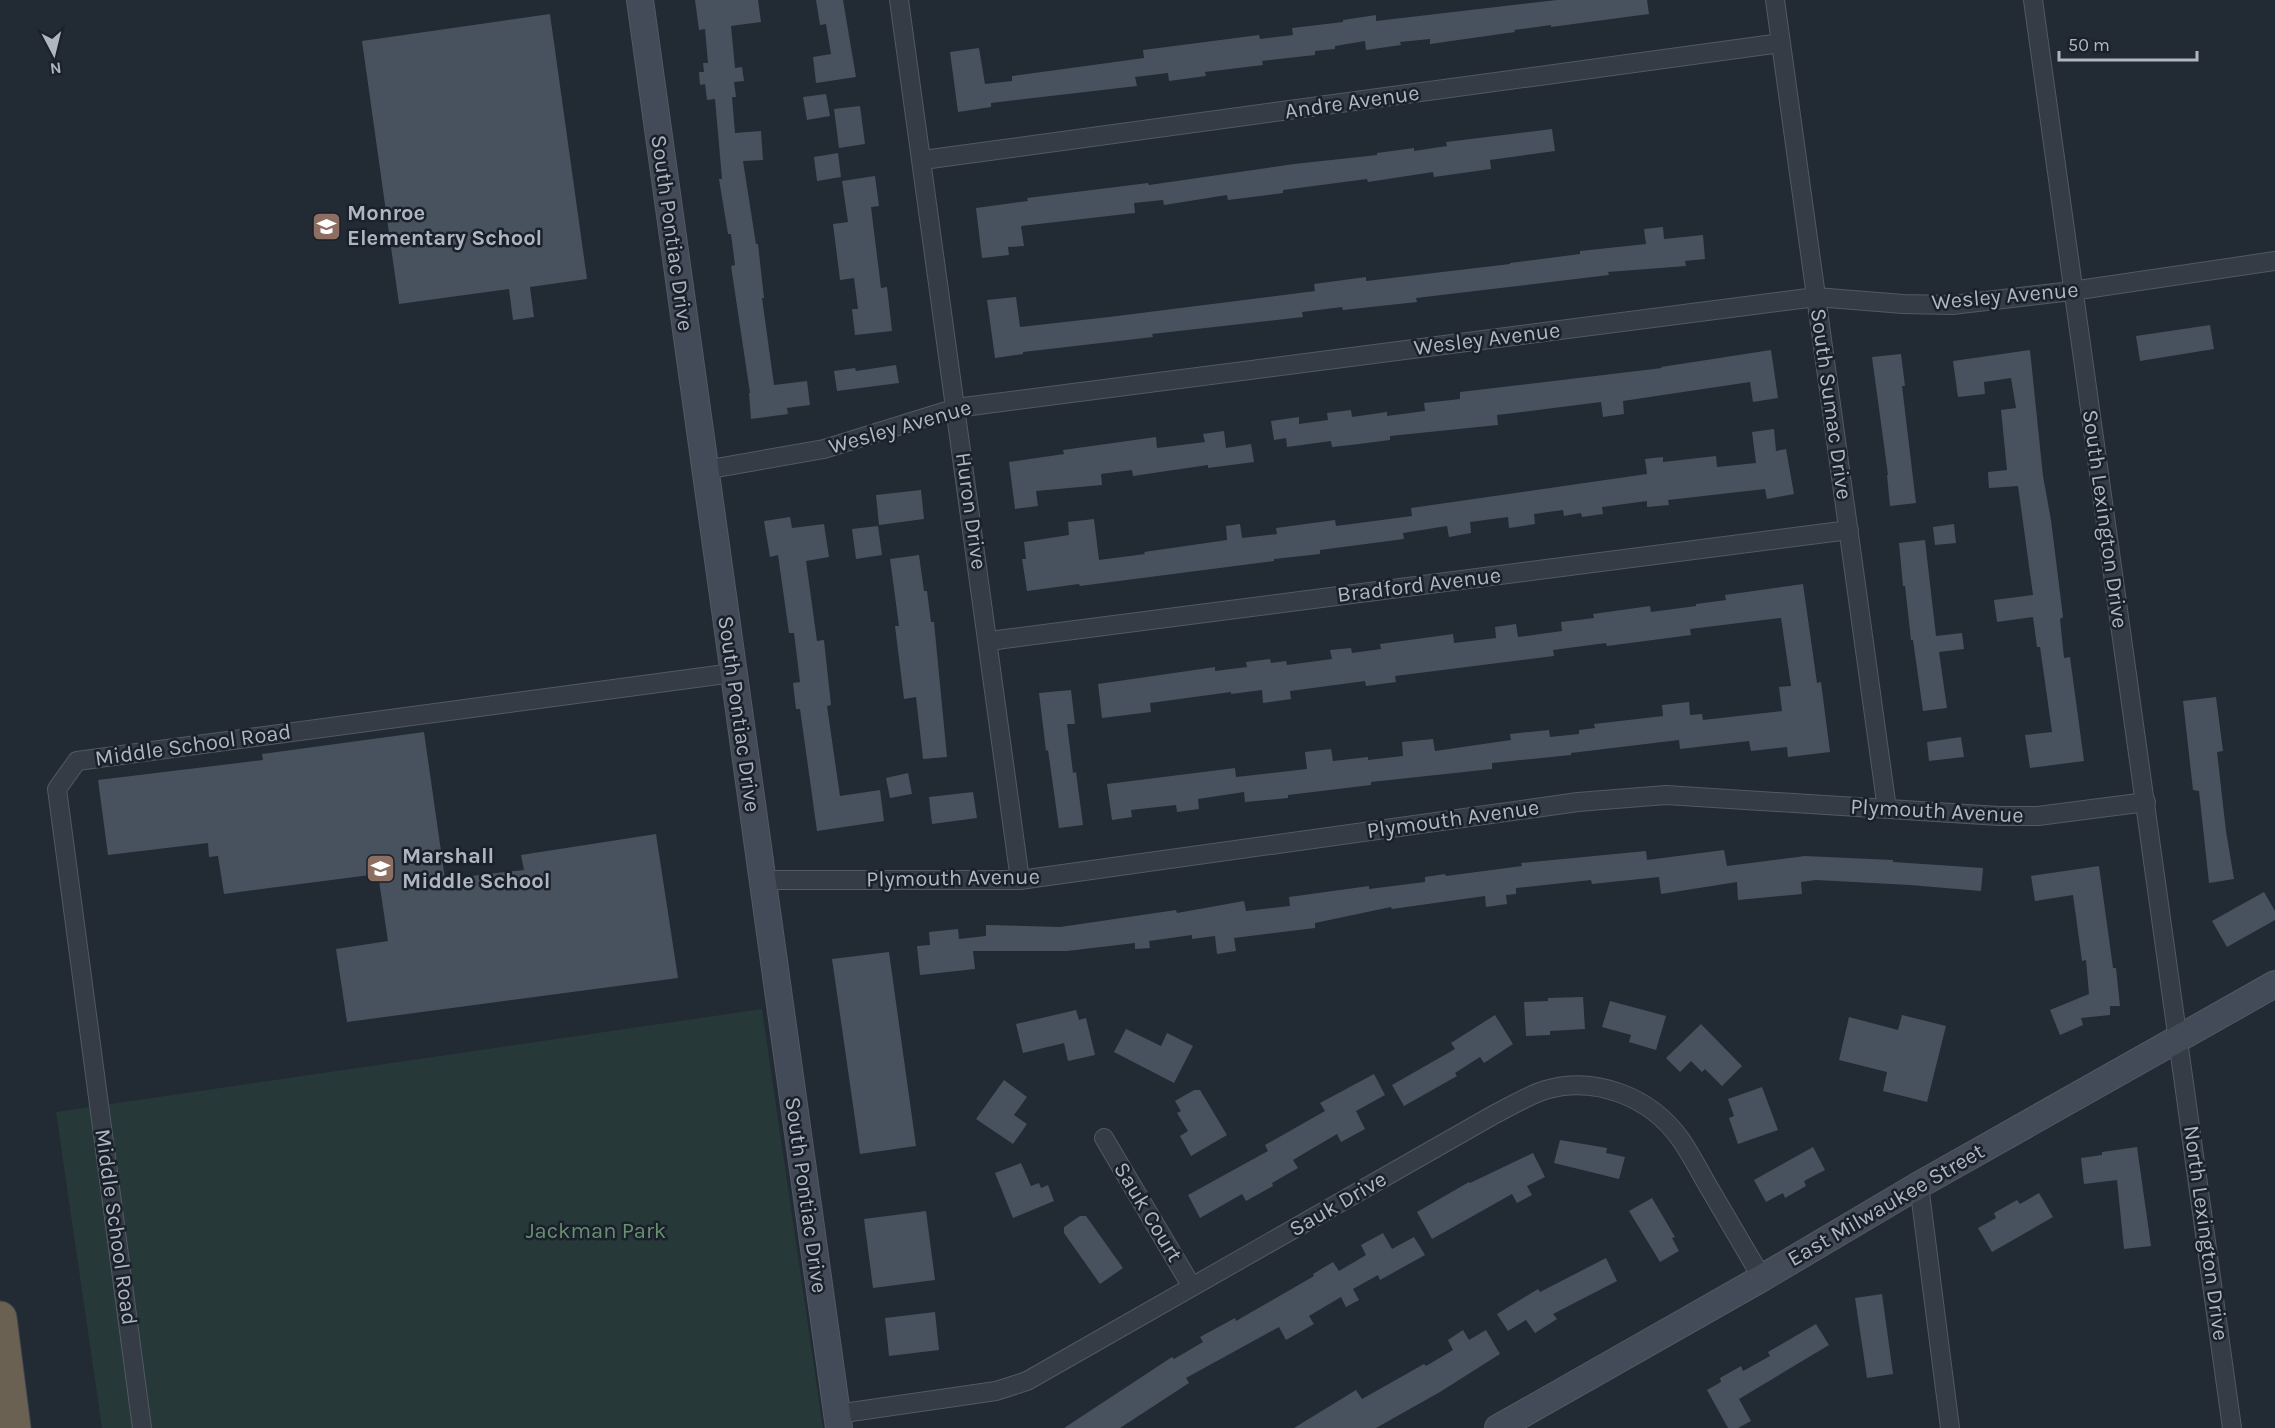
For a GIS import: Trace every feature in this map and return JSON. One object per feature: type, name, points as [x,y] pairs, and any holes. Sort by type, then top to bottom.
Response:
[{"type":"highway","points":[[0,1318],[14,1428]]},
{"type":"street","name":"South Pontiac Drive","points":[[640,0],[838,1421]]},
{"type":"street","name":"Huron Drive","points":[[900,0],[1020,880]]},
{"type":"street","name":"South Sumac Drive","points":[[1775,0],[1887,809]]},
{"type":"street","name":"South Lexington Drive","points":[[2033,0],[2072,291],[2180,1038]]},
{"type":"street","name":"Andre Avenue","points":[[923,160],[1781,43]]},
{"type":"street","name":"Wesley Avenue","points":[[705,470],[824,449],[956,408],[1816,297],[1903,304],[1952,305],[2072,291],[2275,261]]},
{"type":"street","name":"Bradford Avenue","points":[[989,641],[1849,530]]},
{"type":"street","name":"Middle School Road","points":[[142,1428],[57,789],[77,761],[733,673]]},
{"type":"street","name":"Plymouth Avenue","points":[[762,880],[1020,880],[1578,802],[1638,797],[1694,796],[2038,816],[2146,802]]},
{"type":"street","name":"East Milwaukee Street","points":[[1498,1428],[1762,1278],[1919,1185],[2275,984]]},
{"type":"street","name":"North Lexington Drive","points":[[2180,1038],[2232,1428]]},
{"type":"street","name":"Sauk Drive","points":[[838,1421],[996,1391],[1027,1381],[1529,1096],[1544,1090],[1574,1085],[1588,1085],[1622,1093],[1642,1103],[1662,1118],[1681,1139],[1762,1278]]},
{"type":"street","name":"Sauk Court","points":[[1104,1138],[1192,1287]]},
{"type":"street","points":[[1919,1185],[1950,1428]]},
{"type":"green space","name":"Jackman Park","points":[[762,1009],[823,1428],[102,1428],[56,1112]]},
{"type":"building","points":[[695,0],[758,0],[761,22],[731,26],[735,68],[742,67],[744,81],[734,82],[736,97],[732,97],[735,133],[761,131],[763,160],[743,161],[756,244],[758,244],[764,298],[762,298],[774,385],[807,381],[810,405],[787,408],[788,414],[751,419],[750,393],[731,266],[735,265],[731,234],[728,234],[719,179],[722,179],[715,99],[707,100],[705,84],[700,85],[699,72],[704,72],[703,63],[708,63],[705,29],[699,30]]},
{"type":"building","points":[[816,0],[843,0],[856,77],[816,83],[813,57],[831,54],[826,24],[820,25]]},
{"type":"building","points":[[1557,0],[1647,0],[1649,14],[1514,30],[1515,32],[1430,44],[1430,39],[1400,42],[1401,45],[1366,50],[1365,41],[1335,46],[1335,49],[1315,51],[1315,55],[1262,61],[1263,65],[1205,72],[1206,76],[1169,81],[1168,73],[1135,77],[1137,86],[991,103],[991,107],[958,112],[950,52],[979,48],[985,84],[1012,81],[1012,76],[1144,58],[1143,50],[1259,35],[1260,39],[1293,35],[1292,28],[1343,22],[1343,20],[1376,15],[1376,21]]},
{"type":"building","name":"Monroe Elementary School","points":[[550,14],[587,279],[530,287],[534,317],[513,320],[509,289],[399,304],[362,41]]},
{"type":"building","points":[[826,94],[830,116],[807,120],[803,97]]},
{"type":"building","points":[[860,106],[865,144],[839,148],[834,109]]},
{"type":"building","points":[[1552,129],[1555,151],[1490,160],[1491,169],[1434,177],[1433,172],[1368,182],[1367,179],[1228,200],[1227,195],[1164,205],[1163,200],[1134,203],[1135,213],[1021,226],[1024,246],[1008,247],[1009,255],[982,258],[976,208],[1028,201],[1027,198],[1148,183],[1149,185],[1294,164],[1377,155],[1377,153],[1414,148],[1414,151],[1447,146],[1446,142]]},
{"type":"building","points":[[838,153],[841,177],[817,181],[814,157]]},
{"type":"building","points":[[875,176],[879,206],[871,207],[881,288],[887,287],[892,331],[855,335],[852,309],[858,309],[854,278],[840,280],[833,224],[848,222],[842,181]]},
{"type":"building","points":[[1663,227],[1664,239],[1703,235],[1705,259],[1685,261],[1686,266],[1608,272],[1609,275],[1416,298],[1417,302],[1302,312],[1303,317],[1152,334],[1153,337],[1023,352],[1023,354],[995,358],[987,300],[1016,297],[1020,327],[1315,291],[1314,284],[1366,277],[1366,281],[1510,264],[1580,254],[1580,251],[1646,244],[1644,229]]},
{"type":"building","points":[[2210,325],[2214,349],[2140,361],[2136,336]]},
{"type":"building","points":[[1771,350],[1778,398],[1753,402],[1750,382],[1623,401],[1624,414],[1603,417],[1601,402],[1497,415],[1498,425],[1390,436],[1390,440],[1359,444],[1332,447],[1331,441],[1287,447],[1286,438],[1274,440],[1271,421],[1299,417],[1299,424],[1328,420],[1327,413],[1351,410],[1352,417],[1387,412],[1387,416],[1425,411],[1424,403],[1460,399],[1460,392],[1662,368]]},
{"type":"building","points":[[2030,350],[2043,476],[2063,617],[2060,619],[2064,658],[2070,657],[2084,761],[2030,768],[2025,735],[2052,732],[2040,647],[2037,647],[2033,617],[1997,622],[1994,600],[2033,595],[2018,486],[1989,488],[1988,472],[2007,470],[2001,410],[2016,408],[2011,378],[1984,382],[1985,394],[1958,397],[1953,361]]},
{"type":"building","points":[[1901,354],[1905,386],[1902,386],[1916,503],[1890,506],[1872,357]]},
{"type":"building","points":[[896,365],[899,383],[837,391],[834,371],[855,368],[856,371]]},
{"type":"building","points":[[1774,429],[1776,451],[1786,449],[1794,494],[1767,499],[1765,489],[1668,500],[1669,505],[1647,507],[1647,501],[1602,507],[1603,514],[1582,517],[1581,513],[1564,516],[1563,510],[1534,514],[1535,524],[1509,528],[1508,517],[1470,522],[1471,533],[1449,537],[1447,526],[1403,533],[1404,539],[1320,550],[1320,554],[1027,591],[1022,559],[1026,559],[1024,542],[1069,535],[1068,522],[1094,519],[1099,560],[1145,554],[1144,552],[1227,540],[1226,526],[1240,524],[1242,538],[1277,534],[1276,528],[1335,520],[1336,526],[1412,516],[1411,508],[1647,474],[1645,459],[1663,457],[1663,462],[1716,456],[1717,467],[1756,463],[1752,432]]},
{"type":"building","points":[[1224,431],[1226,448],[1251,444],[1254,462],[1208,468],[1208,465],[1133,476],[1132,470],[1101,474],[1102,485],[1036,491],[1038,506],[1015,509],[1009,462],[1064,454],[1063,450],[1156,437],[1157,448],[1205,442],[1203,434]]},
{"type":"building","points":[[921,490],[924,519],[879,525],[876,495]]},
{"type":"building","points":[[790,517],[792,528],[824,524],[829,557],[806,561],[817,641],[824,640],[831,705],[827,706],[840,796],[880,790],[884,821],[817,831],[800,709],[796,709],[793,683],[800,682],[794,633],[789,633],[778,555],[770,557],[764,521]]},
{"type":"building","points":[[1954,524],[1956,543],[1935,545],[1933,527]]},
{"type":"building","points":[[878,526],[882,555],[856,559],[852,529]]},
{"type":"building","points":[[1925,540],[1936,636],[1962,633],[1964,649],[1939,652],[1947,708],[1923,711],[1905,586],[1903,586],[1899,543]]},
{"type":"building","points":[[919,555],[924,591],[927,591],[931,622],[934,622],[947,757],[923,759],[916,697],[904,699],[895,626],[899,626],[890,559]]},
{"type":"building","points":[[1803,584],[1817,683],[1821,682],[1830,752],[1788,757],[1787,747],[1751,751],[1749,741],[1680,749],[1679,740],[1492,763],[1492,769],[1371,782],[1371,785],[1288,795],[1288,798],[1245,802],[1244,792],[1198,799],[1199,809],[1177,812],[1176,805],[1131,810],[1132,817],[1112,820],[1107,784],[1235,768],[1236,777],[1307,769],[1305,752],[1331,749],[1333,761],[1368,757],[1368,760],[1403,756],[1402,742],[1433,739],[1435,751],[1511,740],[1510,734],[1549,730],[1550,737],[1579,734],[1579,730],[1595,728],[1594,724],[1663,716],[1662,705],[1689,702],[1690,715],[1702,714],[1703,720],[1782,711],[1779,687],[1791,686],[1781,618],[1690,629],[1691,635],[1607,646],[1606,643],[1553,650],[1554,656],[1395,676],[1396,682],[1366,686],[1365,681],[1290,691],[1291,699],[1263,703],[1262,690],[1231,694],[1231,692],[1150,703],[1151,712],[1102,718],[1098,684],[1215,667],[1215,671],[1247,667],[1246,662],[1270,659],[1271,663],[1286,661],[1287,665],[1332,659],[1330,650],[1351,648],[1352,653],[1381,649],[1380,644],[1453,634],[1454,643],[1496,638],[1495,627],[1516,624],[1518,637],[1562,631],[1561,622],[1594,618],[1593,614],[1650,606],[1651,612],[1696,606],[1696,604],[1726,600],[1725,595]]},
{"type":"building","points":[[1071,690],[1075,724],[1067,724],[1083,825],[1059,828],[1039,693]]},
{"type":"building","points":[[2216,697],[2223,751],[2217,752],[2234,879],[2209,883],[2199,791],[2193,790],[2183,701]]},
{"type":"building","name":"Marshall Middle School","points":[[424,732],[445,879],[524,870],[521,855],[656,834],[678,978],[347,1022],[336,949],[388,941],[378,874],[224,894],[218,856],[209,857],[208,843],[108,855],[98,780],[263,760],[262,754]]},
{"type":"building","points":[[1961,737],[1964,757],[1929,761],[1927,742]]},
{"type":"building","points":[[908,773],[912,794],[890,798],[886,778]]},
{"type":"building","points":[[973,792],[977,818],[932,824],[929,797]]},
{"type":"building","points":[[1724,850],[1727,866],[1805,856],[1893,860],[1893,862],[1983,868],[1981,891],[1816,880],[1801,882],[1802,894],[1738,900],[1737,882],[1661,894],[1659,877],[1592,884],[1591,880],[1516,888],[1516,894],[1506,895],[1507,904],[1486,907],[1485,896],[1392,909],[1391,907],[1315,923],[1315,928],[1234,938],[1236,951],[1217,954],[1215,936],[1192,939],[1192,935],[1149,941],[1150,948],[1135,949],[1135,943],[1067,951],[973,951],[975,969],[920,975],[917,946],[930,945],[929,932],[958,929],[959,939],[986,936],[986,925],[1060,927],[1176,910],[1177,913],[1244,901],[1246,911],[1290,906],[1289,897],[1369,886],[1369,889],[1425,882],[1425,877],[1522,866],[1521,863],[1646,851],[1647,860]]},
{"type":"building","points":[[2099,866],[2120,1006],[2110,1006],[2110,1015],[2081,1018],[2083,1025],[2060,1035],[2050,1010],[2089,994],[2086,960],[2082,961],[2073,895],[2035,901],[2031,876]]},
{"type":"building","points":[[2264,892],[2275,911],[2275,920],[2227,947],[2212,921]]},
{"type":"building","points":[[889,952],[916,1146],[860,1154],[832,959]]},
{"type":"building","points":[[1583,997],[1585,1029],[1550,1031],[1550,1035],[1526,1036],[1524,1002],[1548,1001],[1548,998]]},
{"type":"building","points":[[1610,1001],[1666,1016],[1656,1050],[1629,1042],[1631,1035],[1602,1027]]},
{"type":"building","points":[[1076,1010],[1079,1020],[1086,1018],[1095,1055],[1068,1061],[1064,1043],[1023,1053],[1016,1024]]},
{"type":"building","points":[[1495,1015],[1513,1044],[1484,1063],[1480,1057],[1455,1073],[1457,1076],[1404,1106],[1392,1085],[1455,1049],[1451,1043]]},
{"type":"building","points":[[1902,1015],[1946,1026],[1927,1102],[1883,1091],[1887,1072],[1839,1060],[1849,1017],[1898,1030]]},
{"type":"building","points":[[1701,1024],[1742,1066],[1722,1086],[1705,1069],[1702,1072],[1691,1061],[1680,1072],[1666,1058]]},
{"type":"building","points":[[1126,1029],[1161,1046],[1167,1033],[1193,1046],[1174,1083],[1114,1052]]},
{"type":"building","points":[[1374,1074],[1385,1095],[1356,1111],[1365,1129],[1341,1142],[1337,1134],[1293,1160],[1298,1168],[1272,1183],[1273,1186],[1246,1201],[1242,1194],[1200,1218],[1188,1195],[1268,1151],[1265,1145],[1325,1111],[1320,1103]]},
{"type":"building","points":[[1004,1080],[1027,1097],[1014,1115],[1027,1124],[1013,1144],[976,1119]]},
{"type":"building","points":[[1762,1087],[1778,1130],[1738,1144],[1729,1118],[1734,1116],[1728,1099]]},
{"type":"building","points":[[1194,1090],[1200,1090],[1227,1135],[1191,1156],[1180,1136],[1188,1131],[1177,1113],[1181,1111],[1175,1101]]},
{"type":"building","points":[[1560,1140],[1607,1148],[1606,1153],[1625,1157],[1619,1179],[1554,1163]]},
{"type":"building","points":[[1813,1147],[1825,1170],[1804,1181],[1806,1186],[1785,1198],[1783,1193],[1766,1202],[1754,1180]]},
{"type":"building","points":[[2137,1147],[2151,1246],[2124,1249],[2117,1180],[2084,1184],[2081,1158],[2102,1155],[2102,1152]]},
{"type":"building","points":[[1533,1153],[1545,1177],[1527,1186],[1532,1195],[1517,1203],[1512,1194],[1432,1239],[1417,1212],[1469,1182]]},
{"type":"building","points":[[1021,1163],[1031,1186],[1039,1183],[1041,1188],[1048,1185],[1054,1201],[1013,1218],[995,1173]]},
{"type":"building","points":[[2039,1193],[2053,1217],[1992,1252],[1978,1228],[1996,1218],[1994,1213],[2017,1200],[2020,1204]]},
{"type":"building","points":[[1652,1198],[1675,1237],[1672,1238],[1679,1251],[1660,1262],[1629,1211]]},
{"type":"building","points":[[926,1211],[935,1280],[873,1288],[864,1219]]},
{"type":"building","points":[[1080,1216],[1086,1216],[1123,1268],[1100,1284],[1064,1233],[1064,1227]]},
{"type":"building","points":[[1383,1233],[1392,1249],[1414,1237],[1425,1255],[1380,1280],[1378,1275],[1353,1289],[1359,1300],[1346,1307],[1341,1297],[1309,1316],[1314,1324],[1286,1340],[1279,1327],[1186,1378],[1189,1383],[1120,1428],[1064,1428],[1172,1357],[1174,1359],[1203,1342],[1200,1337],[1235,1318],[1236,1321],[1314,1276],[1313,1274],[1333,1262],[1339,1271],[1366,1255],[1361,1245]]},
{"type":"building","points":[[1606,1258],[1617,1281],[1553,1314],[1557,1319],[1535,1333],[1526,1320],[1508,1331],[1497,1314],[1538,1289],[1540,1292]]},
{"type":"building","points":[[1882,1294],[1893,1374],[1867,1378],[1855,1298]]},
{"type":"building","points":[[935,1312],[939,1350],[889,1356],[885,1318]]},
{"type":"building","points":[[1816,1324],[1829,1345],[1739,1399],[1751,1421],[1738,1428],[1728,1428],[1707,1390],[1721,1382],[1720,1378],[1741,1366],[1743,1371],[1770,1356],[1768,1352]]},
{"type":"building","points":[[1463,1330],[1469,1340],[1486,1330],[1500,1354],[1440,1392],[1376,1428],[1294,1428],[1356,1390],[1362,1399],[1424,1364],[1426,1366],[1453,1350],[1448,1340]]},
{"type":"place","name":"Monroe Elementary School","points":[[326,226]]},
{"type":"place","name":"Marshall Middle School","points":[[381,869]]}]
